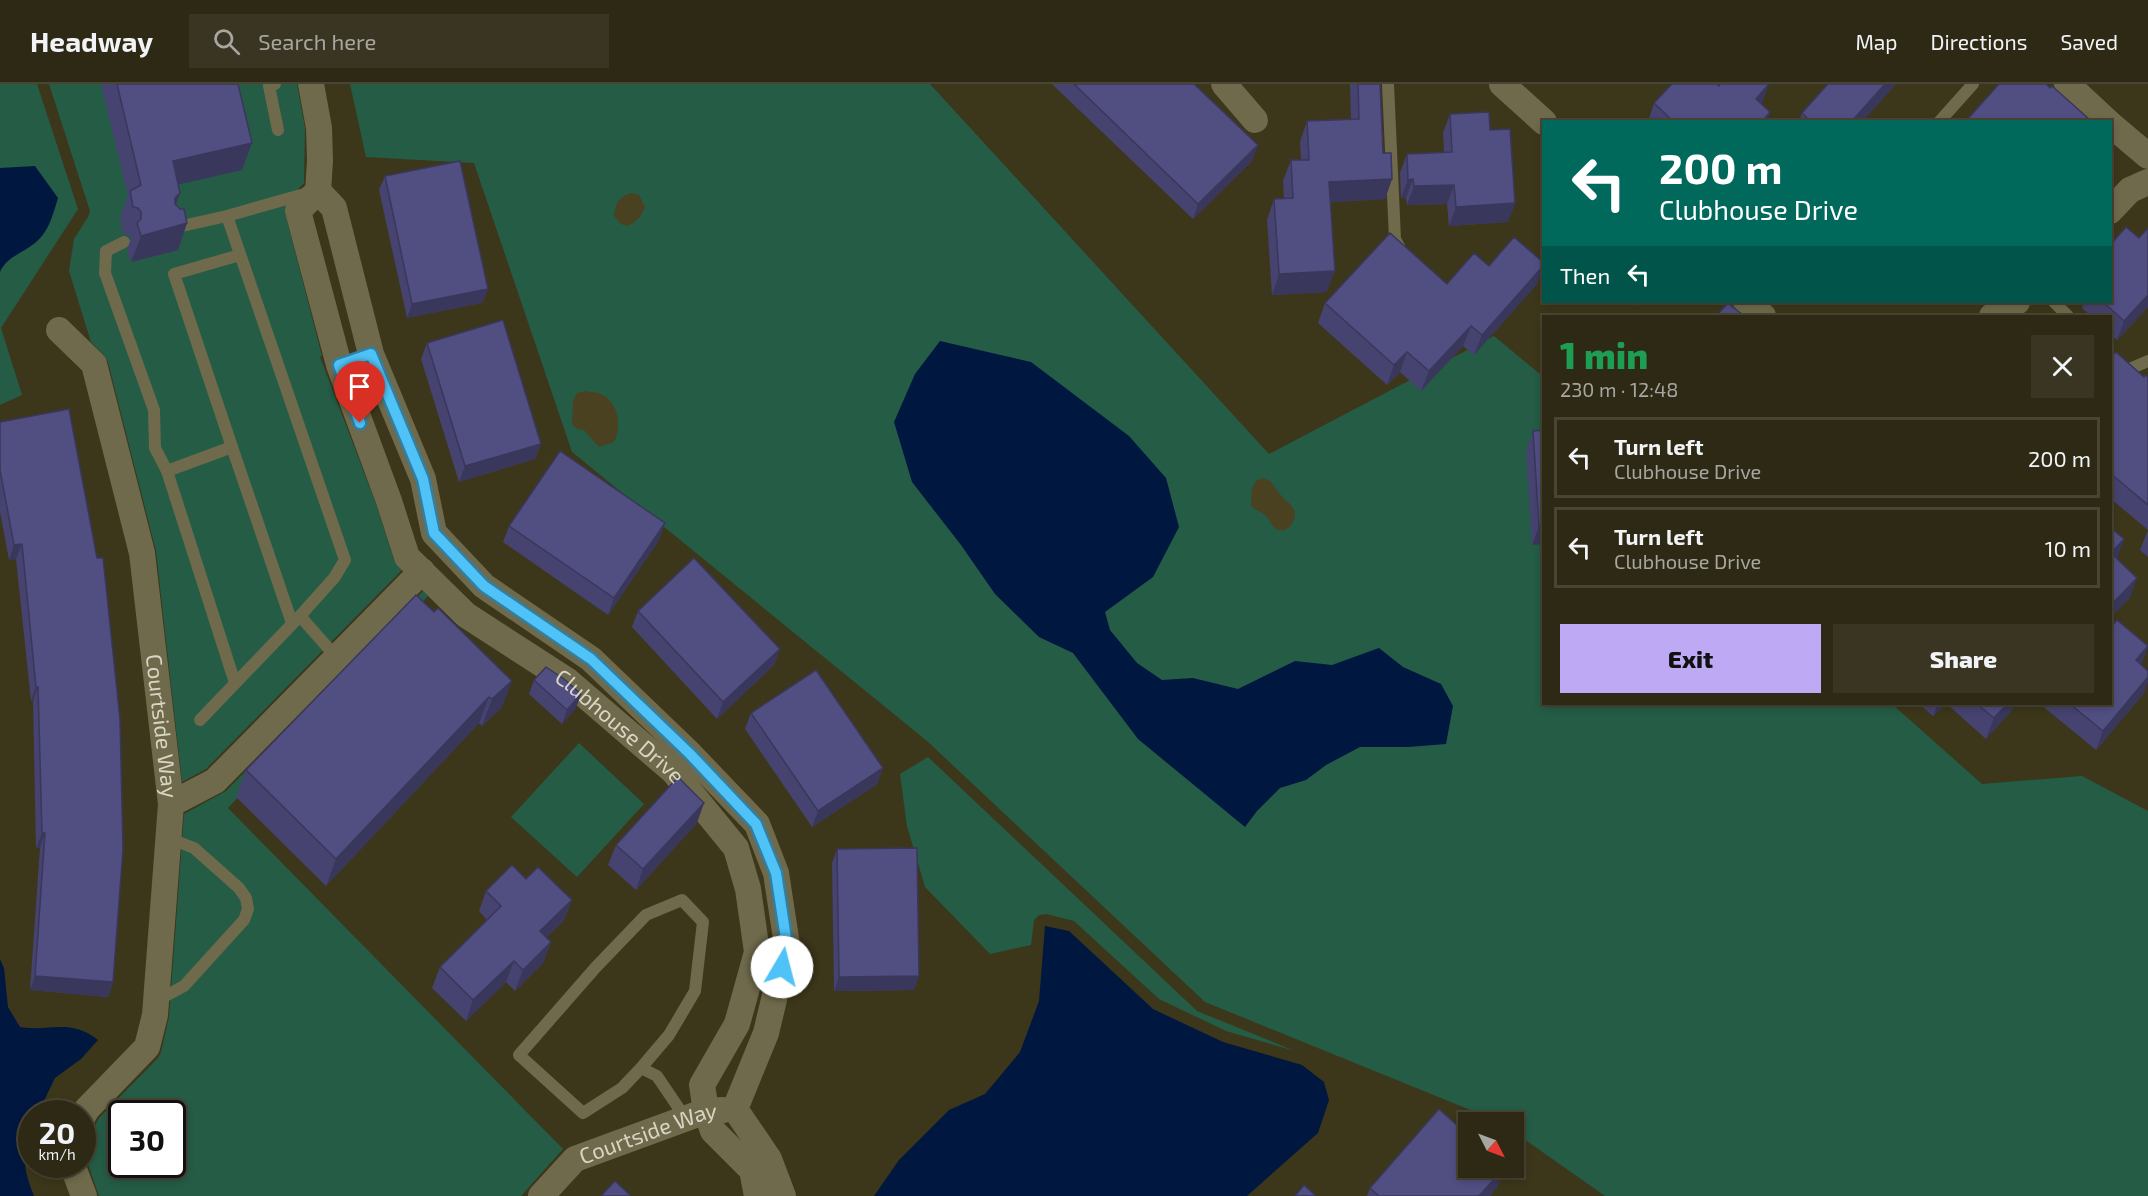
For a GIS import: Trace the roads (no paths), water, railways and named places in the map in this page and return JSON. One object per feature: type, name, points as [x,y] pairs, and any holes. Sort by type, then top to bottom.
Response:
[{"type":"street","points":[[311,84],[319,128],[318,190]]},
{"type":"street","points":[[1224,84],[1255,120]]},
{"type":"street","points":[[1502,84],[1542,120]]},
{"type":"street","points":[[2067,84],[2106,120]]},
{"type":"street","points":[[2112,126],[2148,156]]},
{"type":"street","points":[[2112,209],[2130,190],[2148,182]]},
{"type":"street","name":"Clubhouse Drive","points":[[735,1109],[766,1033],[787,945],[776,873],[756,824],[690,754],[591,659],[484,586],[434,533],[423,479],[371,354],[334,208],[318,190],[298,211],[339,365],[407,557],[466,615],[568,681],[674,772],[736,848],[748,889],[758,952],[737,1024],[702,1085],[696,1115],[752,1170],[758,1196]]},
{"type":"street","points":[[1747,303],[1761,315]]},
{"type":"street","points":[[1994,315],[2015,303]]},
{"type":"street","name":"Courtside Way","points":[[59,330],[94,364],[142,553],[171,804],[155,1015],[147,1047],[96,1100]]},
{"type":"street","points":[[339,365],[371,354]]},
{"type":"street","points":[[171,804],[215,781],[422,571]]},
{"type":"street","points":[[735,1109],[769,1159],[783,1196]]},
{"type":"street","name":"Courtside Way","points":[[541,1196],[575,1159],[696,1115],[735,1109]]},
{"type":"street","points":[[77,1178],[84,1196]]},
{"type":"lane","points":[[275,84],[269,86],[278,130]]},
{"type":"lane","points":[[1388,84],[1395,239],[1403,254],[1411,260]]},
{"type":"lane","points":[[1942,120],[1973,84]]},
{"type":"lane","points":[[172,228],[227,216],[318,190]]},
{"type":"lane","points":[[200,720],[296,620],[334,578],[345,560],[227,216]]},
{"type":"lane","points":[[124,242],[106,251],[105,273],[154,410],[155,448],[168,471],[235,683]]},
{"type":"lane","points":[[240,255],[174,274],[232,447],[296,620],[337,658]]},
{"type":"lane","points":[[2055,303],[2067,315]]},
{"type":"lane","points":[[2125,372],[2148,361]]},
{"type":"lane","points":[[168,471],[232,447]]},
{"type":"lane","points":[[156,1000],[184,986],[244,920],[248,909],[246,898],[239,888],[195,849],[168,838]]},
{"type":"lane","points":[[682,900],[704,922],[695,991],[669,1035],[641,1068],[622,1088],[583,1113],[519,1055],[596,967],[646,915],[682,900]]},
{"type":"lane","points":[[641,1068],[657,1076],[696,1115]]},
{"type":"water","points":[[35,166],[58,198],[47,228],[40,239],[7,262],[0,272],[0,168]]},
{"type":"water","points":[[940,341],[1031,362],[1129,436],[1166,478],[1179,527],[1153,577],[1105,612],[1110,630],[1137,663],[1162,680],[1193,678],[1238,689],[1295,661],[1332,665],[1379,648],[1403,667],[1441,684],[1453,706],[1446,744],[1360,747],[1326,765],[1306,780],[1280,788],[1245,827],[1138,739],[1073,653],[1039,637],[995,594],[961,545],[912,482],[894,422],[915,374]]},
{"type":"water","points":[[1045,926],[1069,931],[1153,1009],[1223,1042],[1302,1065],[1324,1082],[1329,1100],[1318,1133],[1247,1196],[874,1196],[899,1160],[949,1110],[985,1094],[1020,1052],[1039,1001]]},
{"type":"water","points":[[0,959],[4,968],[8,1007],[20,1027],[78,1029],[98,1040],[81,1059],[55,1078],[44,1100],[18,1100],[18,1178],[28,1178],[34,1196],[0,1196]]}]
